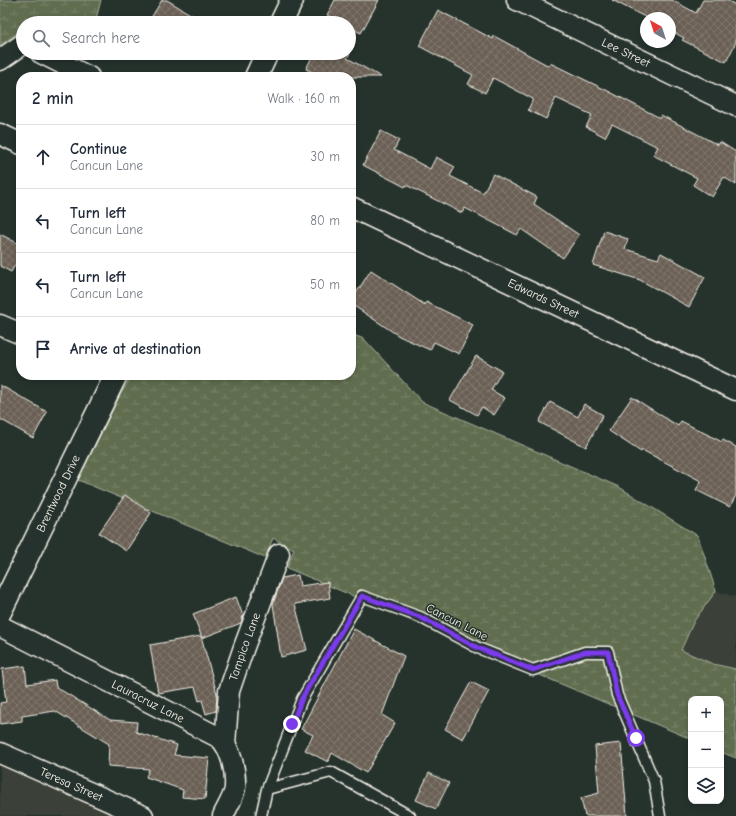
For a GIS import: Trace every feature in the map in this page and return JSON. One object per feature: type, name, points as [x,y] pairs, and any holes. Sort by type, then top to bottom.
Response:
[{"type":"street","points":[[284,16],[292,0]]},
{"type":"street","name":"Lee Street","points":[[516,0],[736,106]]},
{"type":"street","points":[[0,60],[16,49]]},
{"type":"street","points":[[55,60],[79,72]]},
{"type":"street","points":[[258,72],[264,60]]},
{"type":"street","points":[[0,134],[16,142]]},
{"type":"street","name":"Edwards Street","points":[[356,209],[736,390]]},
{"type":"street","points":[[0,326],[16,332]]},
{"type":"street","name":"Brentwood Drive","points":[[2,604],[114,380]]},
{"type":"street","name":"Tampico Lane","points":[[225,744],[229,691],[279,554]]},
{"type":"street","name":"Lauracruz Lane","points":[[0,626],[198,726],[220,738],[225,744]]},
{"type":"street","points":[[223,816],[235,788],[230,754],[225,744]]},
{"type":"street","name":"Teresa Street","points":[[0,753],[143,816]]},
{"type":"lane","name":"Cancun Lane","points":[[261,816],[267,789],[302,698],[362,596],[420,617],[478,648],[533,670],[585,652],[608,652],[617,695],[654,782],[660,816]]},
{"type":"lane","points":[[267,789],[331,772],[410,816]]},
{"type":"shaded area","points":[[716,591],[736,597],[736,669],[713,664],[681,650],[694,621]]},
{"type":"shaded area","points":[[0,765],[115,816],[0,816]]},
{"type":"green space","points":[[0,0],[101,0],[97,16],[16,16],[16,34],[0,45]]},
{"type":"green space","points":[[356,336],[364,339],[422,402],[619,487],[698,536],[716,591],[694,621],[681,650],[713,664],[736,669],[736,758],[724,753],[724,696],[688,696],[688,738],[287,568],[294,549],[273,538],[265,558],[78,480],[119,397],[129,380],[356,380]]},
{"type":"building","points":[[162,0],[167,0],[193,16],[152,16]]},
{"type":"building","points":[[335,0],[379,0],[361,33],[356,30],[356,16],[327,15]]},
{"type":"building","points":[[612,0],[672,0],[696,13],[703,0],[726,0],[736,5],[736,42],[726,62],[682,40],[684,38],[676,33],[676,12],[640,12],[640,14]]},
{"type":"building","points":[[438,10],[493,39],[494,36],[549,66],[550,63],[660,118],[661,115],[718,145],[720,142],[736,152],[736,185],[724,177],[712,197],[693,185],[697,178],[653,155],[658,147],[612,124],[605,137],[586,127],[592,115],[556,98],[546,119],[528,110],[533,99],[493,78],[485,93],[468,84],[473,75],[419,46]]},
{"type":"building","points":[[310,60],[351,60],[381,77],[356,77],[356,72],[312,72],[306,69]]},
{"type":"building","points":[[381,131],[399,140],[394,150],[430,169],[436,157],[455,167],[450,176],[483,193],[493,174],[537,197],[534,204],[579,235],[563,258],[521,229],[517,235],[465,208],[462,213],[406,185],[405,187],[363,165]]},
{"type":"building","points":[[604,231],[628,239],[625,249],[658,259],[661,253],[705,277],[689,307],[640,280],[593,265]]},
{"type":"building","points":[[0,234],[16,242],[16,264],[11,272],[0,266]]},
{"type":"building","points":[[371,270],[425,305],[426,302],[473,325],[459,354],[434,342],[430,350],[399,336],[356,307],[356,293]]},
{"type":"building","points":[[476,356],[502,371],[491,390],[505,398],[494,415],[482,407],[477,415],[450,400]]},
{"type":"building","points":[[0,385],[47,412],[33,438],[0,419]]},
{"type":"building","points":[[632,397],[678,426],[681,421],[722,442],[723,440],[736,447],[736,495],[730,507],[696,490],[701,481],[642,450],[641,452],[609,431]]},
{"type":"building","points":[[550,402],[578,417],[584,404],[603,415],[586,447],[539,422]]},
{"type":"building","points":[[125,495],[151,513],[126,551],[99,533]]},
{"type":"building","points":[[298,575],[300,586],[328,582],[330,598],[295,604],[307,650],[281,657],[273,604],[282,578]]},
{"type":"building","points":[[236,597],[243,616],[241,623],[202,638],[193,614]]},
{"type":"building","points":[[354,629],[404,656],[382,715],[395,723],[366,773],[332,753],[328,762],[305,750],[313,735],[301,729]]},
{"type":"building","points":[[201,636],[217,694],[216,711],[206,714],[202,700],[199,701],[195,687],[158,693],[150,645]]},
{"type":"building","points":[[25,666],[27,684],[55,680],[56,687],[110,720],[137,722],[136,732],[177,745],[174,755],[209,758],[205,799],[182,797],[183,790],[146,777],[149,769],[108,766],[109,744],[55,711],[22,716],[22,721],[0,724],[0,703],[6,702],[2,669]]},
{"type":"building","points":[[471,682],[489,691],[463,739],[445,729]]},
{"type":"building","points":[[621,743],[627,816],[585,816],[581,798],[599,793],[595,746]]},
{"type":"building","points":[[429,773],[449,783],[436,809],[416,800]]},
{"type":"route","points":[[292,724],[302,698],[362,596],[420,617],[478,648],[533,670],[585,652],[608,652],[617,695],[636,738]]}]
